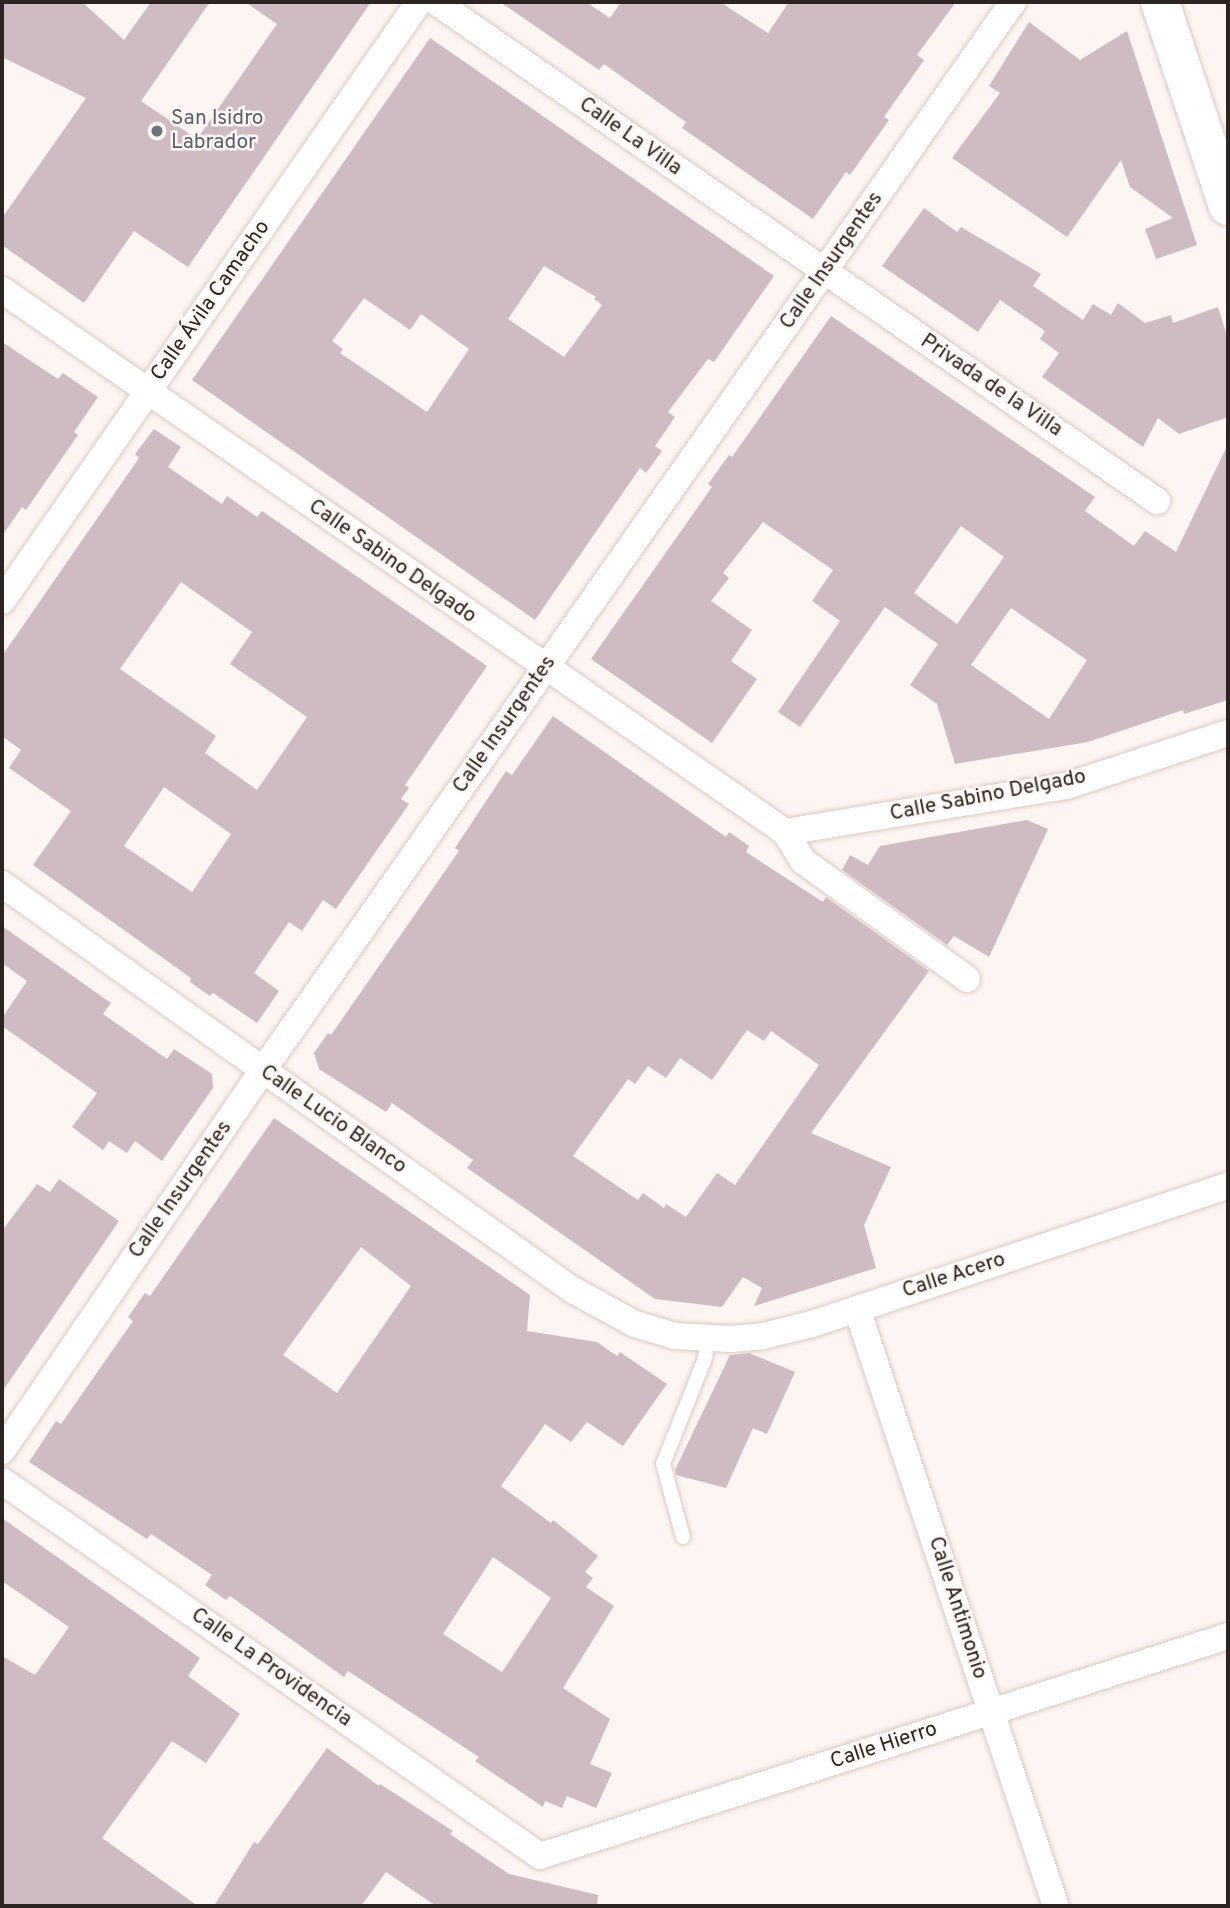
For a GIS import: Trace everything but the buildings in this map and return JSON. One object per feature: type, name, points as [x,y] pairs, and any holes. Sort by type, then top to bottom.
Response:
[{"type":"main road","points":[[1160,2],[1228,206]]},
{"type":"street","name":"Calle Ávila Camacho","points":[[2,601],[419,2]]},
{"type":"street","name":"Calle La Villa","points":[[436,2],[824,272]]},
{"type":"street","name":"Calle Insurgentes","points":[[2,1451],[263,1070],[1013,2]]},
{"type":"street","name":"Privada de la Villa","points":[[824,272],[1157,501]]},
{"type":"street","name":"Calle Sabino Delgado","points":[[2,290],[785,832],[803,861],[967,979]]},
{"type":"street","name":"Calle Sabino Delgado","points":[[785,832],[1066,786],[1228,733]]},
{"type":"street","name":"Calle Lucio Blanco","points":[[2,884],[571,1289],[635,1324],[675,1336]]},
{"type":"street","name":"Calle Acero","points":[[675,1336],[764,1336],[857,1309],[1228,1186]]},
{"type":"street","name":"Calle Antimonio","points":[[857,1309],[1056,1906]]},
{"type":"street","name":"Calle La Providencia","points":[[2,1480],[540,1856]]},
{"type":"street","name":"Calle Hierro","points":[[540,1856],[1228,1636]]},
{"type":"lane","points":[[683,1537],[663,1464],[704,1361],[709,1338]]},
{"type":"place","name":"San Isidro Labrador","points":[[157,131]]}]
